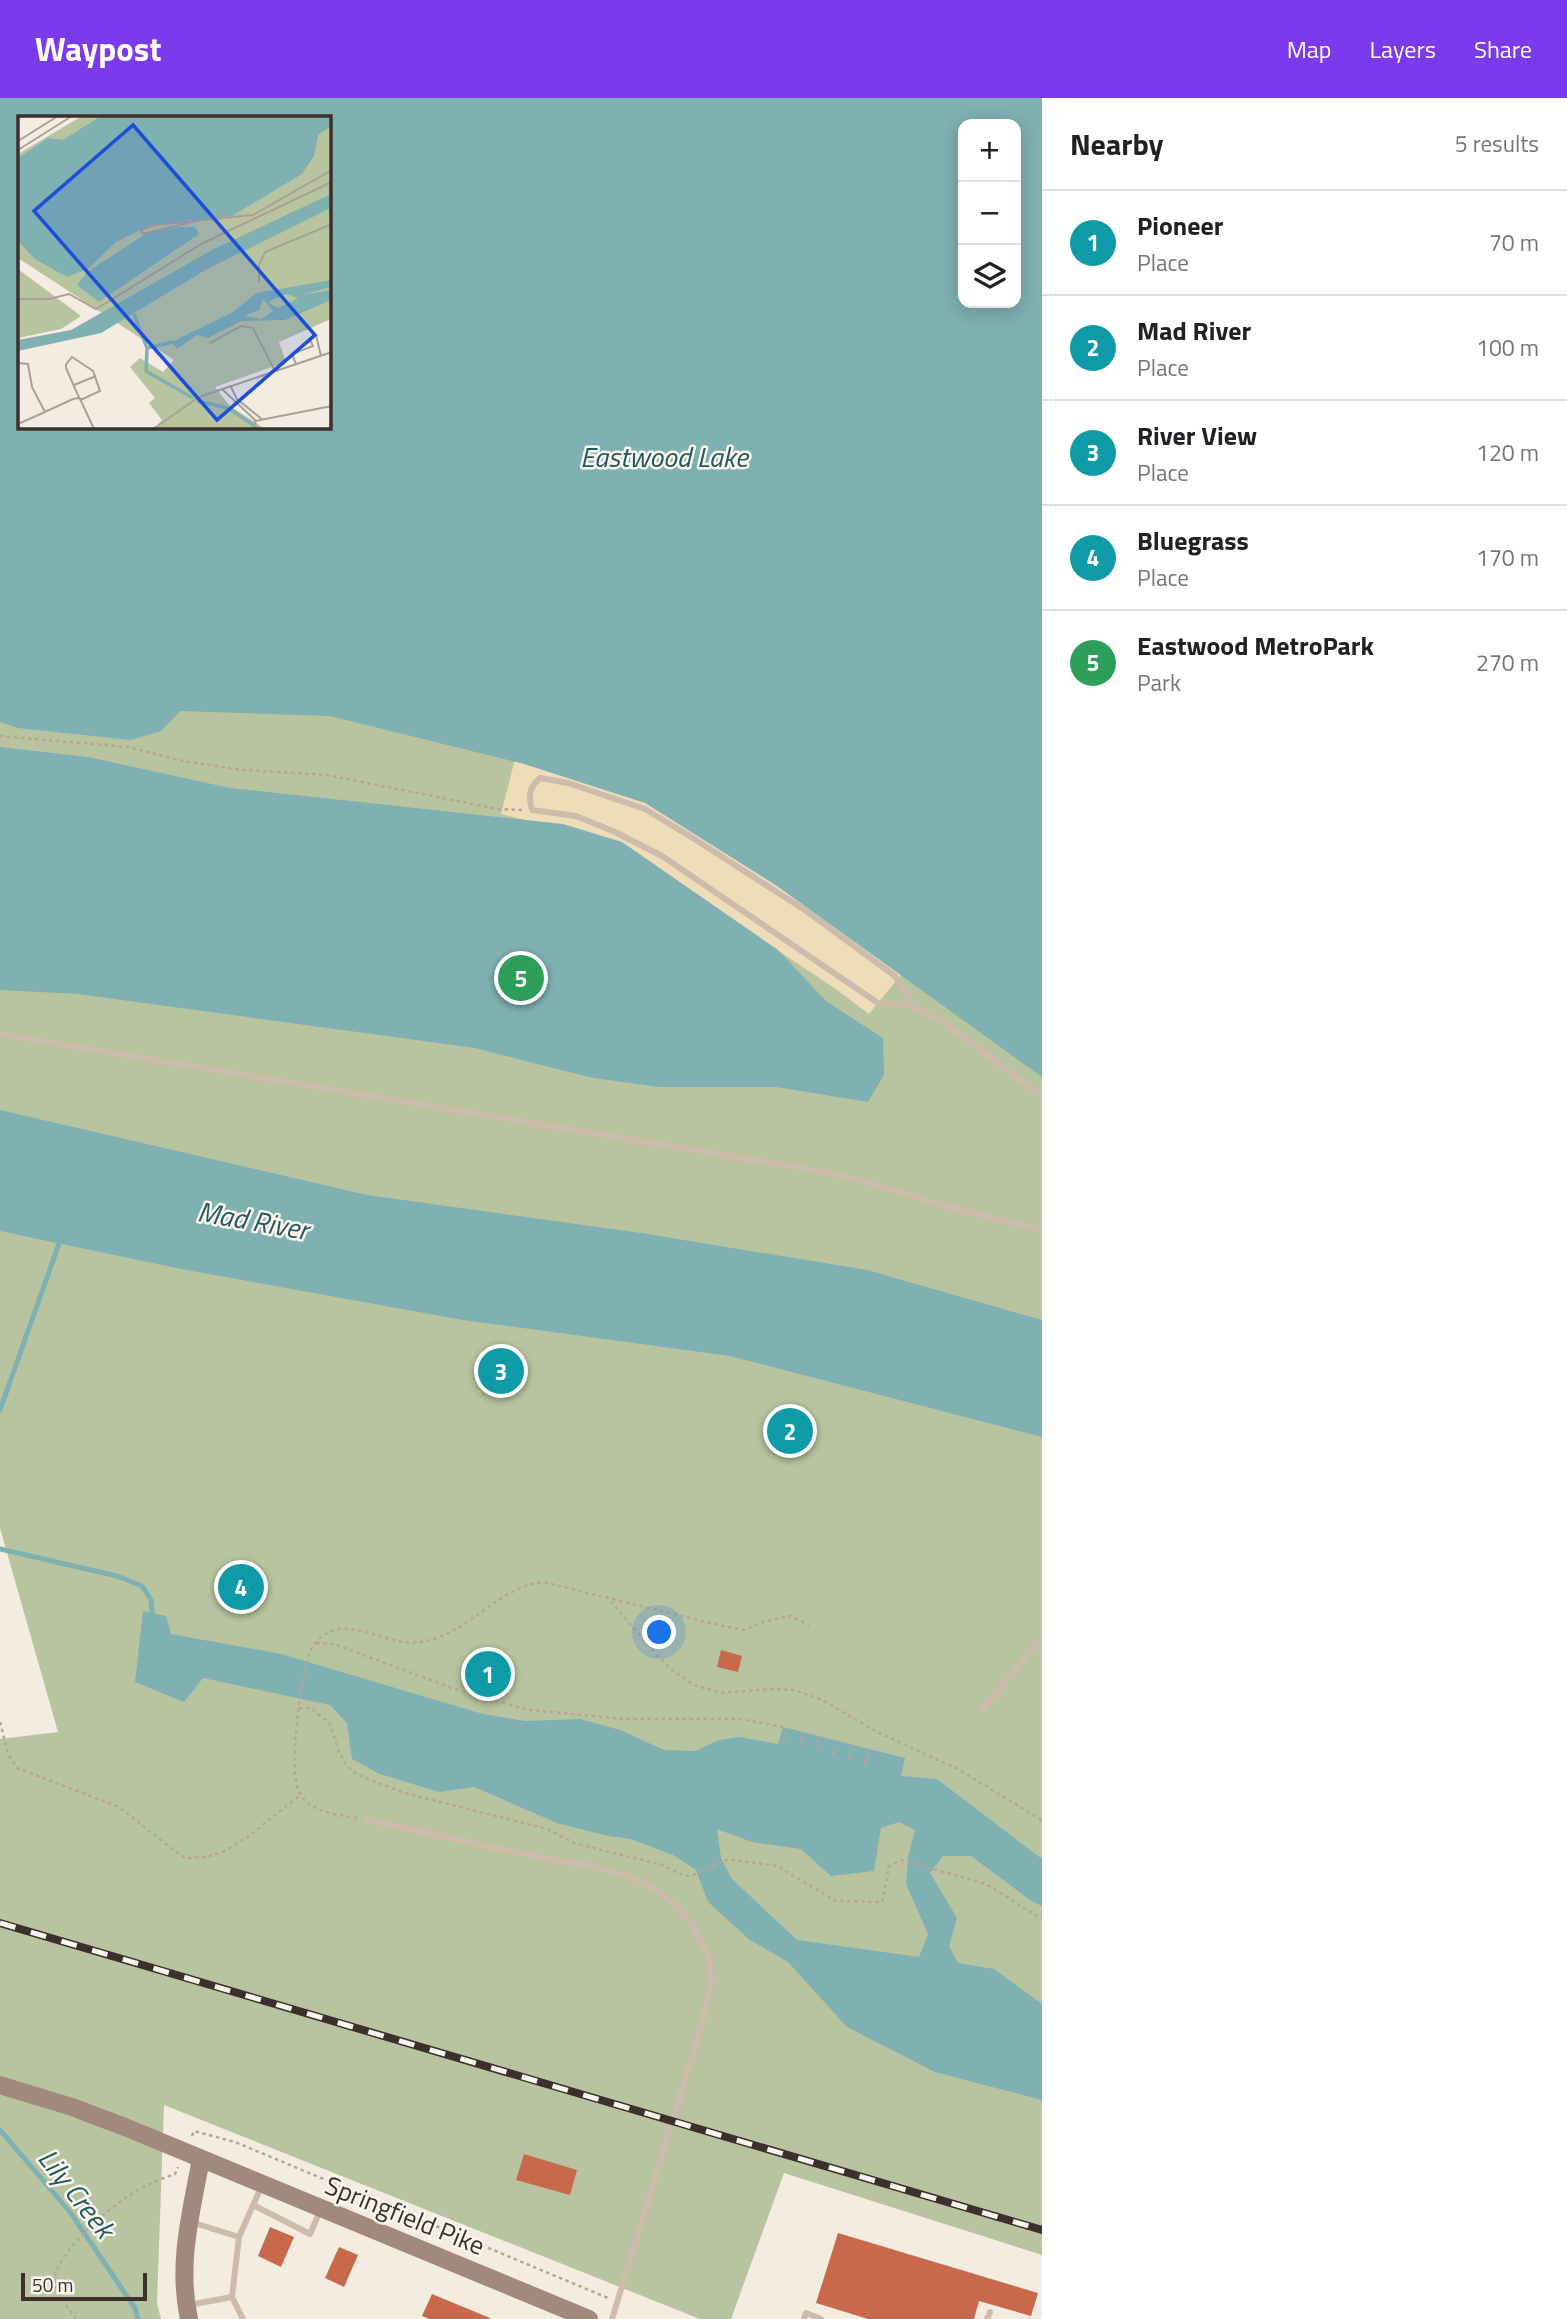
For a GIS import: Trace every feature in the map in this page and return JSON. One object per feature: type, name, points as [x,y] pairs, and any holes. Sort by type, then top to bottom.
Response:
[{"type":"main road","name":"Springfield Pike","points":[[6,2086],[72,2107],[589,2319]]},
{"type":"main road","points":[[188,2312],[183,2279],[184,2249],[201,2159]]},
{"type":"lane","points":[[913,1006],[895,975],[805,911],[645,809],[568,783],[540,778],[531,786],[529,800],[532,810],[576,816],[651,850],[878,1003],[913,1006],[948,1026],[1042,1097]]},
{"type":"lane","points":[[0,1034],[803,1168],[849,1177],[952,1208],[1042,1230]]},
{"type":"lane","points":[[982,1710],[1042,1638]]},
{"type":"lane","points":[[367,1820],[538,1857],[593,1866],[639,1880],[658,1891],[680,1910],[694,1928],[708,1954],[711,1981],[701,2027],[612,2319]]},
{"type":"lane","points":[[243,2319],[232,2297],[239,2237],[262,2185]]},
{"type":"lane","points":[[253,2205],[310,2234],[321,2209]]},
{"type":"lane","points":[[189,2221],[239,2237]]},
{"type":"lane","points":[[188,2312],[232,2297]]},
{"type":"lane","points":[[804,2319],[806,2313],[821,2319]]},
{"type":"path","points":[[0,736],[128,747],[183,761],[244,770],[327,775],[498,809],[532,810]]},
{"type":"path","points":[[367,1820],[316,1808],[300,1795],[293,1772],[299,1707],[310,1650],[327,1633],[348,1627],[403,1643],[437,1639],[453,1632],[516,1589],[543,1582],[607,1596],[695,1621],[745,1630],[765,1621],[790,1616],[809,1625]]},
{"type":"path","points":[[607,1596],[655,1653],[671,1669],[694,1685],[720,1693],[794,1690],[822,1700],[877,1732],[956,1768],[1042,1820]]},
{"type":"path","points":[[316,1643],[334,1644],[452,1688],[529,1710],[626,1719],[740,1719],[785,1727],[784,1743]]},
{"type":"path","points":[[299,1707],[311,1708],[330,1724],[338,1750],[347,1766],[358,1775],[405,1793],[547,1829],[574,1843],[662,1865],[684,1876],[693,1875],[728,1859],[777,1866],[836,1901],[882,1902],[889,1866],[901,1860],[986,1884],[1042,1919]]},
{"type":"path","points":[[0,1722],[8,1754],[17,1768],[119,1807],[186,1858],[207,1857],[225,1851],[249,1836],[300,1795]]},
{"type":"path","points":[[800,1746],[803,1732]]},
{"type":"path","points":[[817,1751],[820,1737]]},
{"type":"path","points":[[832,1755],[836,1741]]},
{"type":"path","points":[[849,1760],[852,1745]]},
{"type":"path","points":[[865,1764],[869,1749]]},
{"type":"path","points":[[192,2136],[194,2131],[235,2142],[618,2301]]},
{"type":"path","points":[[76,2319],[55,2281],[60,2260],[69,2247],[130,2195],[175,2174]]},
{"type":"green space","points":[[0,98],[1042,98],[1042,2255],[784,2173],[731,2319],[700,2319],[164,2105],[157,2303],[161,2319],[0,2319],[0,1739],[58,1732],[0,1528]]},
{"type":"sand","points":[[516,755],[606,782],[686,823],[904,971],[869,1014],[833,987],[643,861],[604,840],[501,814]]},
{"type":"water","name":"Eastwood Lake","points":[[0,98],[1042,98],[1042,1077],[777,886],[645,803],[524,764],[330,716],[180,711],[161,731],[131,740],[18,728],[0,722]]},
{"type":"water","points":[[0,747],[88,757],[230,788],[563,824],[622,842],[778,950],[826,1001],[883,1038],[884,1075],[868,1102],[776,1087],[660,1087],[593,1078],[475,1048],[78,994],[0,990]]},
{"type":"water","points":[[0,1110],[367,1195],[641,1233],[867,1270],[1042,1320],[1042,1437],[730,1356],[463,1320],[181,1269],[0,1231]]},
{"type":"water","points":[[143,1611],[166,1616],[171,1634],[281,1654],[483,1714],[525,1721],[580,1719],[620,1730],[664,1750],[695,1751],[719,1740],[740,1737],[778,1744],[783,1727],[905,1758],[901,1776],[937,1779],[1042,1859],[1042,1906],[971,1856],[943,1856],[930,1873],[957,1918],[949,1946],[958,1963],[994,1969],[1042,2004],[1042,2100],[935,2072],[847,2027],[788,1962],[750,1940],[708,1902],[696,1870],[673,1855],[631,1839],[557,1823],[474,1787],[439,1792],[380,1774],[352,1759],[347,1723],[330,1705],[203,1678],[184,1702],[135,1682]],"holes":[[[899,1822],[915,1830],[908,1857],[906,1884],[928,1934],[919,1957],[797,1940],[732,1879],[721,1858],[717,1829],[752,1842],[801,1849],[831,1876],[874,1871],[881,1828]]]},
{"type":"building","points":[[511,1360],[515,1375],[491,1382],[486,1368]]},
{"type":"building","points":[[780,1420],[805,1427],[801,1442],[776,1436]]},
{"type":"building","points":[[236,1573],[251,1576],[247,1601],[231,1598]]},
{"type":"building","points":[[721,1650],[742,1656],[738,1672],[717,1667]]},
{"type":"building","points":[[498,1665],[499,1683],[477,1684],[476,1666]]},
{"type":"building","points":[[524,2154],[577,2170],[570,2195],[516,2180]]},
{"type":"building","points":[[270,2227],[294,2237],[281,2267],[258,2256]]},
{"type":"building","points":[[838,2233],[1038,2293],[1031,2316],[979,2301],[974,2319],[868,2319],[816,2303]]},
{"type":"building","points":[[339,2247],[358,2255],[344,2287],[325,2278]]},
{"type":"building","points":[[432,2294],[490,2319],[429,2319],[422,2316]]},
{"type":"waterway","name":"Lily Creek","points":[[0,1410],[61,1238]]},
{"type":"waterway","points":[[0,1549],[117,1576],[142,1586],[151,1600],[153,1620]]},
{"type":"waterway","name":"Lily Creek","points":[[0,2130],[70,2212],[135,2308],[138,2319]]},
{"type":"railway","points":[[0,1923],[1042,2230]]},
{"type":"place","name":"Eastwood MetroPark","points":[[521,978]]},
{"type":"place","name":"River View","points":[[501,1371]]},
{"type":"place","name":"Mad River","points":[[790,1431]]},
{"type":"place","name":"Bluegrass","points":[[241,1587]]},
{"type":"place","name":"Pioneer","points":[[488,1674]]}]
